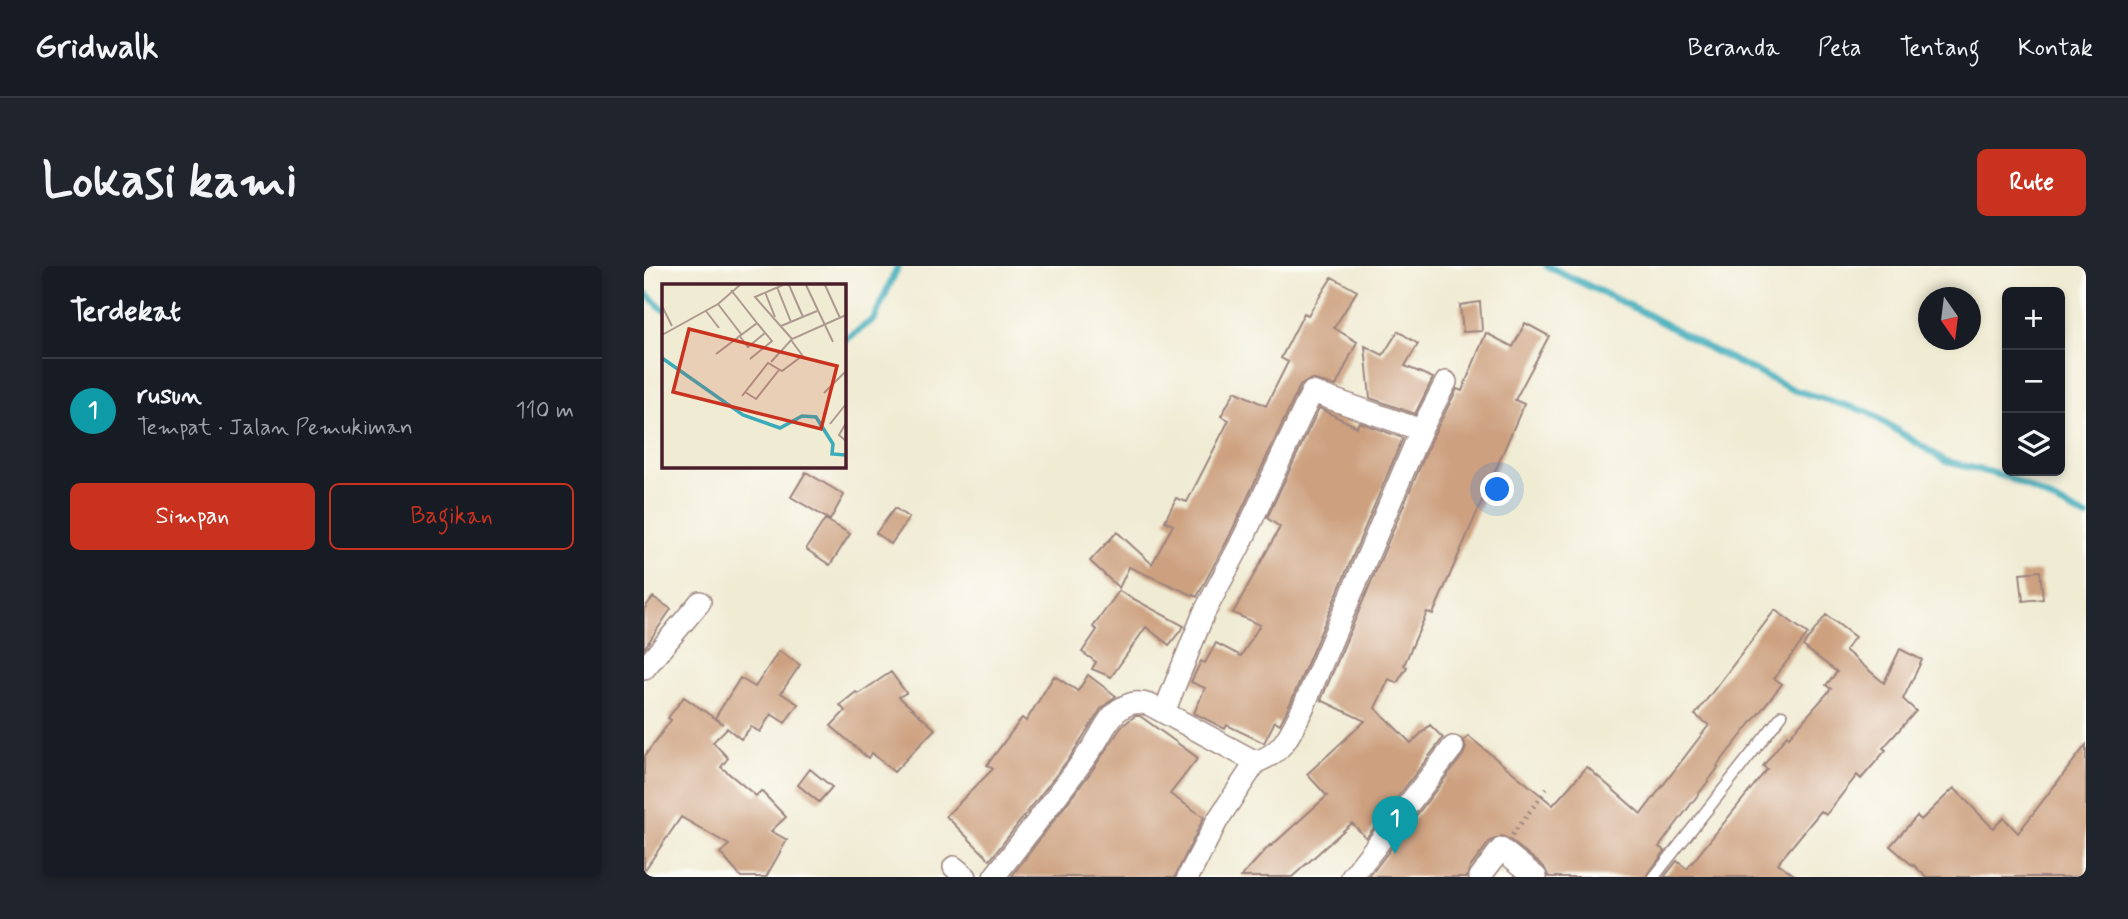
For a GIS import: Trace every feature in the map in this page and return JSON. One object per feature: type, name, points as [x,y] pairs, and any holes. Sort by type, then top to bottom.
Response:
[{"type":"street","points":[[1188,877],[1217,821],[1256,762],[1271,756],[1283,746],[1303,708],[1421,430],[1446,382]]},
{"type":"street","points":[[1164,712],[1203,614],[1241,543],[1312,392],[1421,430]]},
{"type":"street","points":[[644,669],[700,602]]},
{"type":"street","points":[[994,877],[1119,710],[1139,701],[1256,762]]},
{"type":"street","points":[[1352,877],[1453,747]]},
{"type":"street","points":[[1480,877],[1501,849],[1536,877]]},
{"type":"lane","points":[[1654,877],[1783,715]]},
{"type":"path","points":[[1501,849],[1550,785]]},
{"type":"building","points":[[1332,277],[1357,291],[1334,328],[1357,342],[1336,386],[1311,379],[1300,386],[1229,537],[1197,597],[1129,567],[1119,588],[1090,561],[1117,532],[1152,564],[1173,525],[1165,521],[1176,498],[1187,502],[1229,420],[1221,416],[1235,391],[1266,406],[1288,362],[1281,358],[1304,313],[1308,315]]},
{"type":"building","points":[[1480,302],[1482,331],[1463,332],[1460,305]]},
{"type":"building","points":[[1525,323],[1549,336],[1515,400],[1524,404],[1433,614],[1427,612],[1404,665],[1407,667],[1397,683],[1389,679],[1375,708],[1411,743],[1430,725],[1443,738],[1366,838],[1352,823],[1292,877],[1241,877],[1270,845],[1327,796],[1307,774],[1365,721],[1321,700],[1433,436],[1457,389],[1462,391],[1486,333],[1513,347]]},
{"type":"building","points":[[1398,331],[1418,344],[1405,366],[1433,378],[1415,414],[1370,398],[1365,346],[1383,355]]},
{"type":"building","points":[[1319,408],[1357,427],[1359,422],[1403,438],[1291,702],[1280,724],[1275,721],[1264,743],[1227,725],[1225,729],[1194,713],[1205,688],[1191,682],[1201,661],[1205,663],[1216,643],[1241,656],[1260,625],[1233,613],[1280,527],[1267,518]]},
{"type":"building","points":[[806,472],[844,495],[830,520],[791,497]]},
{"type":"building","points":[[895,508],[909,518],[891,544],[876,533]]},
{"type":"building","points":[[825,519],[850,534],[830,565],[806,549]]},
{"type":"building","points":[[2040,571],[2043,599],[2023,601],[2020,573]]},
{"type":"building","points":[[1119,591],[1184,626],[1169,645],[1146,627],[1111,677],[1092,669],[1096,662],[1082,652],[1097,630],[1093,627]]},
{"type":"building","points":[[653,597],[671,609],[644,649],[644,609]]},
{"type":"building","points":[[1775,610],[1808,634],[1774,678],[1782,684],[1717,766],[1659,847],[1665,851],[1646,877],[1549,877],[1544,867],[1502,836],[1490,841],[1469,869],[1467,877],[1369,877],[1463,755],[1466,748],[1464,741],[1468,736],[1553,805],[1587,767],[1641,814],[1709,725],[1695,715]]},
{"type":"building","points":[[1826,615],[1855,637],[1845,650],[1884,683],[1900,649],[1922,660],[1903,699],[1916,711],[1883,748],[1886,750],[1861,779],[1857,775],[1826,815],[1821,811],[1778,863],[1797,877],[1664,877],[1677,861],[1687,869],[1767,769],[1763,766],[1787,735],[1789,737],[1831,689],[1826,685],[1837,672],[1803,646]]},
{"type":"building","points":[[779,651],[800,665],[781,693],[798,704],[785,723],[771,714],[760,732],[751,727],[741,739],[727,728],[713,742],[728,758],[721,767],[756,796],[761,791],[786,817],[771,831],[787,840],[766,877],[741,877],[720,853],[729,845],[681,817],[644,871],[644,757],[684,697],[723,724],[715,718],[740,678],[755,687]]},
{"type":"building","points":[[891,672],[906,693],[899,697],[935,729],[894,772],[872,753],[868,758],[831,726],[845,711],[840,705],[856,692],[858,694]]},
{"type":"building","points":[[1088,675],[1116,696],[1101,709],[1070,757],[990,860],[946,816],[993,769],[987,765],[1022,718],[1026,721],[1054,676],[1078,691]]},
{"type":"building","points":[[1135,716],[1140,716],[1198,758],[1170,794],[1204,817],[1175,877],[1011,877],[1091,772],[1122,726]]},
{"type":"building","points":[[2086,745],[2086,877],[1926,877],[1890,846],[1917,816],[1921,820],[1954,788],[1993,828],[2004,818],[2018,833]]},
{"type":"building","points":[[810,769],[832,787],[819,802],[798,785]]},
{"type":"waterway","points":[[845,340],[874,319],[898,266]]},
{"type":"waterway","points":[[1547,266],[1794,390],[1868,412],[1945,461],[2008,477],[2086,517]]},
{"type":"waterway","points":[[644,292],[662,308]]},
{"type":"place","name":"rusun","points":[[1395,854]]}]
